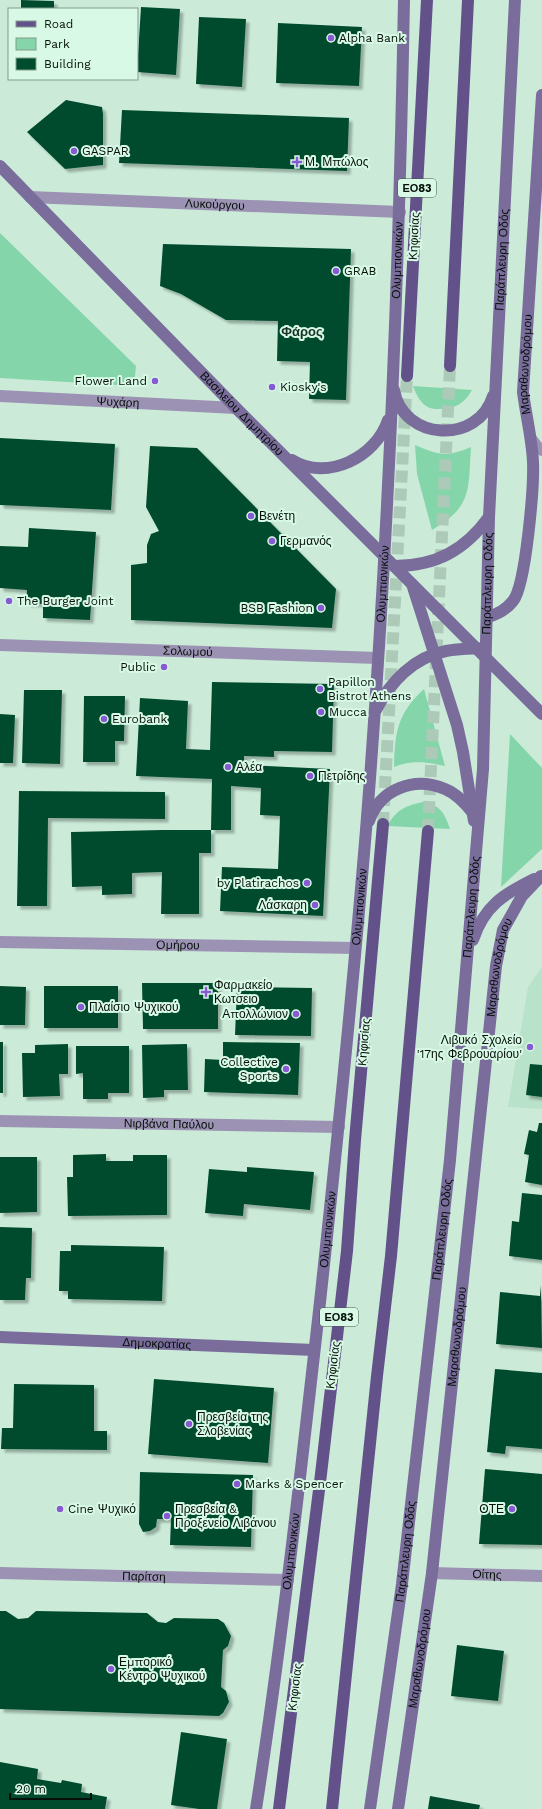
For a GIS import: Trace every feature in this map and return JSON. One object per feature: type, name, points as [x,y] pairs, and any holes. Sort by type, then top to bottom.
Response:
[{"type":"main road","name":"Κηφισίας","points":[[407,376],[427,0]]},
{"type":"main road","points":[[450,366],[468,0]]},
{"type":"main road","name":"Κηφισίας","points":[[279,1809],[347,1251],[355,1140],[383,824]]},
{"type":"main road","points":[[332,1809],[391,1256],[428,831]]},
{"type":"street","name":"Ολυμπιονικών","points":[[256,1809],[288,1580],[314,1350],[339,1127],[366,829],[384,555],[400,212],[404,0]]},
{"type":"street","name":"Παράπλευρη Οδός","points":[[370,1809],[402,1584],[450,1160],[485,741],[490,517],[515,0]]},
{"type":"street","name":"Μαραθωνοδρόμου","points":[[488,617],[505,610],[514,600],[520,584],[532,485],[533,463],[531,439],[523,392],[542,95]]},
{"type":"street","name":"Βασιλείου Δημητρίου","points":[[0,166],[236,408],[542,714]]},
{"type":"street","name":"Λυκούργου","points":[[30,197],[400,212]]},
{"type":"street","points":[[392,381],[396,400],[407,416],[423,427],[442,432],[462,428],[479,418],[491,403],[496,384]]},
{"type":"street","name":"Ψυχάρη","points":[[0,396],[236,408]]},
{"type":"street","points":[[283,454],[296,462],[310,467],[326,467],[348,463],[367,451],[378,440],[386,427],[390,412]]},
{"type":"street","points":[[531,439],[538,448],[542,450]]},
{"type":"street","points":[[395,566],[432,561],[459,548],[476,534],[490,517]]},
{"type":"street","points":[[411,582],[457,725],[463,752],[477,838]]},
{"type":"street","name":"Σολωμού","points":[[0,645],[377,658]]},
{"type":"street","points":[[374,715],[389,687],[418,662],[445,651],[477,648]]},
{"type":"street","points":[[366,829],[373,810],[386,795],[405,785],[426,784],[446,789],[456,796],[473,813]]},
{"type":"street","points":[[467,960],[477,928],[485,914],[494,904],[513,890],[541,876]]},
{"type":"street","name":"Μαραθωνοδρόμου","points":[[398,1809],[432,1573],[496,966],[503,930],[522,896],[541,876]]},
{"type":"street","name":"Ομήρου","points":[[0,942],[355,948]]},
{"type":"street","name":"Νιρβάνα Παύλου","points":[[0,1121],[339,1127]]},
{"type":"street","name":"Δημοκρατίας","points":[[0,1337],[314,1350]]},
{"type":"street","name":"Παρίτση","points":[[0,1573],[288,1580]]},
{"type":"street","name":"Οίτης","points":[[432,1573],[542,1576]]},
{"type":"shaded area","name":"Λιβυκό Σχολείο '17ης Φεβρουαρίου'","points":[[542,967],[542,1109],[508,1107],[528,987]]},
{"type":"green space","points":[[0,233],[136,366],[134,386],[0,378]]},
{"type":"green space","points":[[413,386],[472,390],[463,402],[455,406],[445,409],[434,409],[427,407],[421,402]]},
{"type":"green space","points":[[415,445],[442,454],[455,453],[471,447],[468,486],[462,505],[455,513],[432,530],[417,474]]},
{"type":"green space","points":[[424,689],[445,766],[419,762],[407,763],[394,767],[395,744],[399,724],[408,707]]},
{"type":"green space","points":[[510,734],[542,768],[542,849],[501,887]]},
{"type":"green space","points":[[423,802],[438,808],[444,814],[450,829],[387,826],[394,816],[402,809]]},
{"type":"building","points":[[21,0],[54,1],[54,8],[21,8]]},
{"type":"building","points":[[141,7],[180,9],[176,75],[138,72]]},
{"type":"building","points":[[199,17],[246,19],[242,87],[196,84]]},
{"type":"building","points":[[278,23],[362,27],[359,86],[276,83]]},
{"type":"building","points":[[66,100],[102,107],[103,165],[65,169],[27,132]]},
{"type":"building","points":[[122,110],[349,118],[347,171],[119,163]]},
{"type":"building","points":[[163,244],[351,249],[346,400],[309,399],[310,362],[277,361],[278,321],[226,320],[181,294],[160,286]]},
{"type":"building","points":[[0,438],[115,444],[111,510],[0,505]]},
{"type":"building","points":[[150,446],[197,448],[336,589],[332,628],[131,620],[131,565],[147,563],[147,545],[151,534],[159,531],[146,507]]},
{"type":"building","points":[[29,528],[96,532],[90,620],[43,618],[43,604],[26,603],[27,590],[0,588],[0,546],[28,547]]},
{"type":"building","points":[[212,682],[334,684],[332,752],[274,751],[274,757],[244,756],[244,765],[330,769],[323,916],[220,911],[222,867],[278,869],[280,816],[260,815],[261,788],[231,786],[231,830],[211,830],[212,779],[136,776],[140,698],[188,701],[186,749],[210,750]]},
{"type":"building","points":[[24,690],[62,690],[60,764],[22,763]]},
{"type":"building","name":"Eurobank","points":[[84,696],[125,696],[124,741],[115,741],[115,762],[83,762]]},
{"type":"building","points":[[0,714],[15,715],[13,763],[0,763]]},
{"type":"building","points":[[19,791],[165,792],[165,819],[48,818],[47,906],[17,906]]},
{"type":"building","points":[[211,830],[211,853],[199,853],[199,914],[161,914],[162,872],[132,873],[132,894],[102,895],[102,886],[72,887],[71,832]]},
{"type":"building","points":[[142,983],[218,983],[218,1029],[143,1029]]},
{"type":"building","points":[[0,986],[26,987],[25,1025],[0,1025]]},
{"type":"building","name":"Πλαίσιο Ψυχικού","points":[[44,986],[118,986],[118,1028],[44,1028]]},
{"type":"building","points":[[237,987],[312,988],[311,1036],[235,1035]]},
{"type":"building","points":[[0,1042],[3,1042],[3,1093],[0,1093]]},
{"type":"building","points":[[223,1042],[300,1043],[298,1095],[204,1092],[205,1059],[223,1060]]},
{"type":"building","points":[[68,1044],[68,1074],[59,1074],[60,1096],[23,1097],[22,1053],[35,1053],[35,1045]]},
{"type":"building","points":[[187,1044],[188,1090],[164,1090],[164,1097],[143,1098],[142,1045]]},
{"type":"building","points":[[76,1046],[129,1046],[129,1093],[108,1093],[108,1099],[83,1099],[83,1073],[76,1074]]},
{"type":"building","points":[[530,1064],[542,1065],[542,1097],[526,1095]]},
{"type":"building","points":[[539,1123],[542,1123],[542,1185],[525,1182],[529,1155],[524,1154],[529,1130],[537,1132]]},
{"type":"building","points":[[106,1154],[106,1161],[133,1161],[133,1155],[167,1155],[167,1215],[68,1216],[67,1177],[73,1177],[73,1155]]},
{"type":"building","points":[[0,1157],[37,1157],[37,1212],[0,1213]]},
{"type":"building","points":[[247,1167],[314,1172],[310,1210],[244,1204],[243,1216],[205,1213],[209,1169],[247,1172]]},
{"type":"building","points":[[522,1193],[542,1195],[542,1260],[509,1256],[512,1221],[519,1222]]},
{"type":"building","points":[[0,1227],[32,1228],[31,1278],[26,1278],[25,1300],[0,1300]]},
{"type":"building","points":[[71,1245],[164,1247],[162,1301],[68,1299],[68,1291],[59,1291],[60,1251],[71,1251]]},
{"type":"building","points":[[541,1285],[542,1348],[496,1344],[500,1292],[540,1296]]},
{"type":"building","points":[[495,1369],[542,1373],[542,1449],[506,1446],[505,1454],[487,1452]]},
{"type":"building","points":[[154,1379],[274,1388],[268,1463],[148,1454]]},
{"type":"building","points":[[14,1384],[94,1385],[94,1431],[107,1431],[107,1450],[1,1449],[2,1428],[13,1428]]},
{"type":"building","name":"ΟΤΕ","points":[[485,1469],[542,1474],[542,1545],[479,1544]]},
{"type":"building","points":[[140,1472],[253,1475],[251,1547],[170,1545],[171,1519],[157,1519],[156,1527],[150,1531],[143,1532],[139,1524]]},
{"type":"building","name":"Εμπορικό Κέντρο Ψυχικού","points":[[0,1611],[6,1611],[18,1619],[28,1618],[36,1611],[147,1613],[158,1622],[166,1623],[174,1618],[218,1619],[224,1623],[231,1636],[228,1646],[223,1650],[221,1687],[226,1691],[229,1702],[223,1713],[219,1716],[0,1709]]},
{"type":"building","points":[[457,1645],[504,1651],[498,1701],[451,1696]]},
{"type":"building","points":[[181,1732],[227,1739],[217,1809],[199,1809],[171,1805]]},
{"type":"building","points":[[0,1762],[38,1769],[37,1779],[61,1783],[62,1780],[82,1784],[81,1792],[107,1797],[105,1809],[0,1809]]},
{"type":"building","points":[[430,1796],[480,1805],[479,1809],[428,1809]]},
{"type":"tunnel","points":[[428,831],[450,366]]},
{"type":"tunnel","points":[[383,824],[407,376]]},
{"type":"place","name":"Alpha Bank","points":[[331,38]]},
{"type":"place","name":"GASPAR","points":[[74,151]]},
{"type":"place","name":"Μ. Μπώλος","points":[[297,162]]},
{"type":"place","name":"GRAB","points":[[336,271]]},
{"type":"place","name":"Flower Land","points":[[155,381]]},
{"type":"place","name":"Kiosky's","points":[[272,387]]},
{"type":"place","name":"Βενέτη","points":[[251,516]]},
{"type":"place","name":"Γερμανός","points":[[272,541]]},
{"type":"place","name":"The Burger Joint","points":[[9,601]]},
{"type":"place","name":"BSB Fashion","points":[[321,608]]},
{"type":"place","name":"Public","points":[[164,667]]},
{"type":"place","name":"Papillon Bistrot Athens","points":[[320,689]]},
{"type":"place","name":"Mucca","points":[[321,712]]},
{"type":"place","name":"Eurobank","points":[[104,719]]},
{"type":"place","name":"Αλέα","points":[[228,767]]},
{"type":"place","name":"Πετρίδης","points":[[310,776]]},
{"type":"place","name":"by Platirachos","points":[[307,883]]},
{"type":"place","name":"Λάσκαρη","points":[[315,905]]},
{"type":"place","name":"Φαρμακείο Κωτσειο","points":[[206,992]]},
{"type":"place","name":"Πλαίσιο Ψυχικού","points":[[81,1007]]},
{"type":"place","name":"Απολλώνιον","points":[[296,1014]]},
{"type":"place","name":"Λιβυκό Σχολείο '17ης Φεβρουαρίου'","points":[[530,1047]]},
{"type":"place","name":"Collective Sports","points":[[286,1069]]},
{"type":"place","name":"Πρεσβεία της Σλοβενίας","points":[[189,1424]]},
{"type":"place","name":"Marks & Spencer","points":[[237,1484]]},
{"type":"place","name":"Cine Ψυχικό","points":[[60,1509]]},
{"type":"place","name":"ΟΤΕ","points":[[512,1509]]},
{"type":"place","name":"Πρεσβεία & Προξενείο Λιβάνου","points":[[167,1516]]},
{"type":"place","name":"Εμπορικό Κέντρο Ψυχικού","points":[[111,1669]]},
{"type":"district","name":"Φάρος","points":[[302,331]]}]
